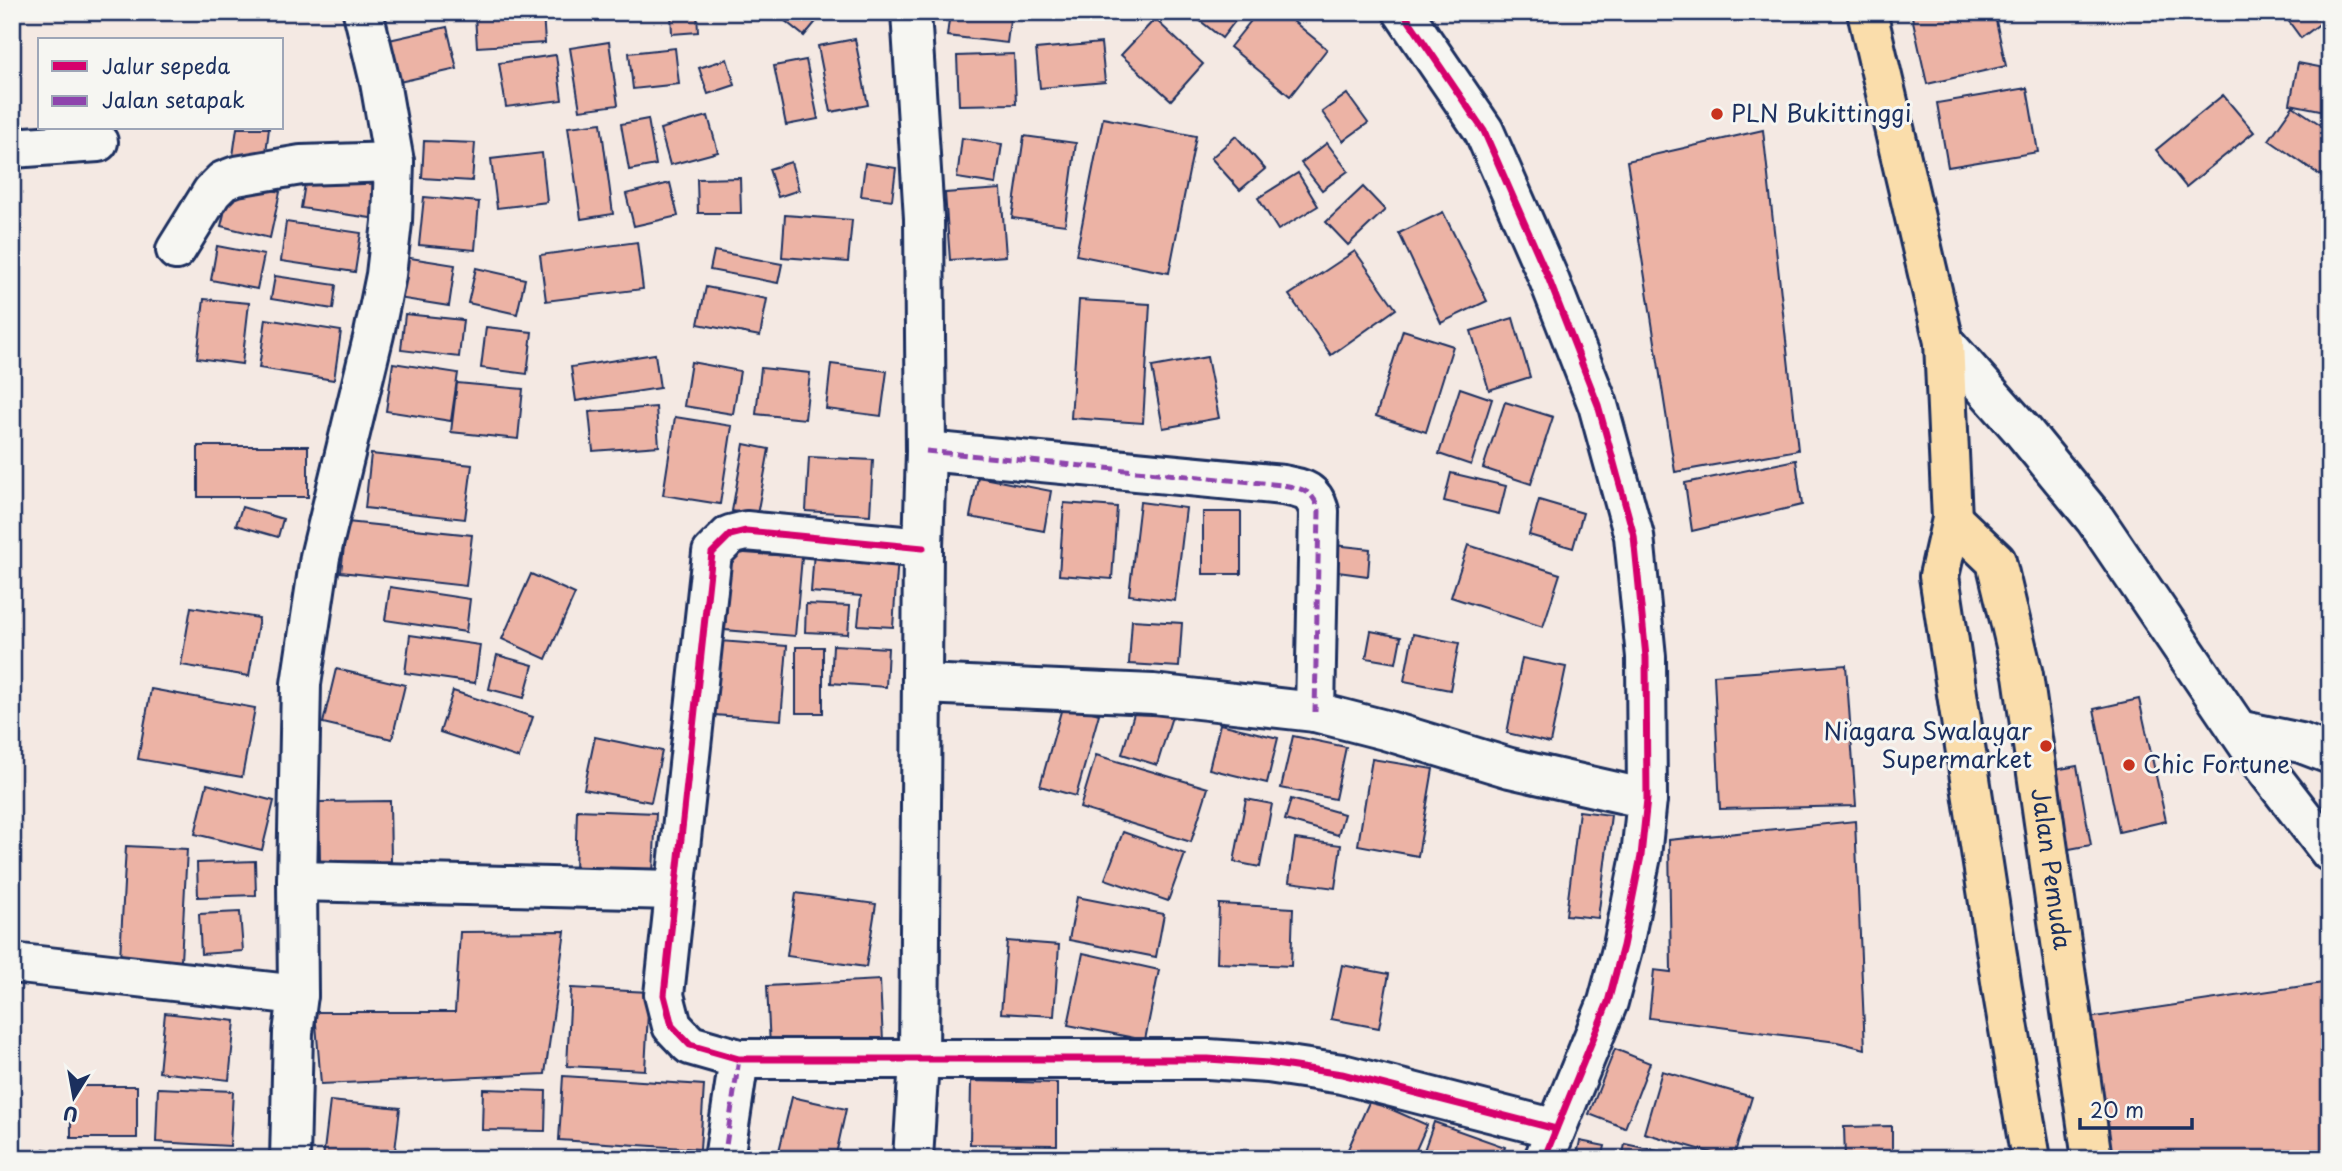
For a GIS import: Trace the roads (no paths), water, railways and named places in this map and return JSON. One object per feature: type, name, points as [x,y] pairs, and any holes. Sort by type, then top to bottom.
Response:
[{"type":"main road","points":[[1867,12],[1944,342],[1952,519],[1939,576],[2031,1159]]},
{"type":"main road","name":"Jalan Pemuda","points":[[1952,519],[1996,561],[2022,675],[2092,1159]]},
{"type":"street","points":[[290,1159],[293,1033],[298,995],[301,684],[320,557],[366,369],[386,275],[392,222],[394,162],[380,82],[363,12]]},
{"type":"street","points":[[911,12],[924,218],[926,451],[919,1060],[913,1159]]},
{"type":"street","points":[[923,548],[746,531],[730,535],[712,552],[664,995],[671,1026],[690,1045],[739,1059],[1208,1059],[1268,1063],[1342,1074],[1550,1144],[1608,1002],[1623,946],[1641,856],[1647,799],[1646,657],[1633,536],[1598,405],[1548,277],[1484,131],[1403,12]]},
{"type":"street","points":[[12,148],[98,142]]},
{"type":"street","points":[[176,250],[212,192],[223,181],[236,176],[301,165],[394,162]]},
{"type":"street","points":[[1944,342],[2023,431],[2095,519],[2238,730],[2330,852]]},
{"type":"street","points":[[926,451],[1303,489],[1315,499],[1319,511],[1315,712]]},
{"type":"street","points":[[923,684],[1153,694],[1315,712],[1510,768],[1647,799]]},
{"type":"street","points":[[2238,730],[2301,743],[2330,754]]},
{"type":"street","points":[[297,881],[674,890]]},
{"type":"street","points":[[12,963],[298,995]]},
{"type":"street","points":[[724,1159],[739,1059]]},
{"type":"place","name":"PLN Bukittinggi","points":[[1717,114]]},
{"type":"place","name":"Niagara Swalayar Supermarket","points":[[2046,746]]},
{"type":"place","name":"Chic Fortune","points":[[2129,765]]}]
